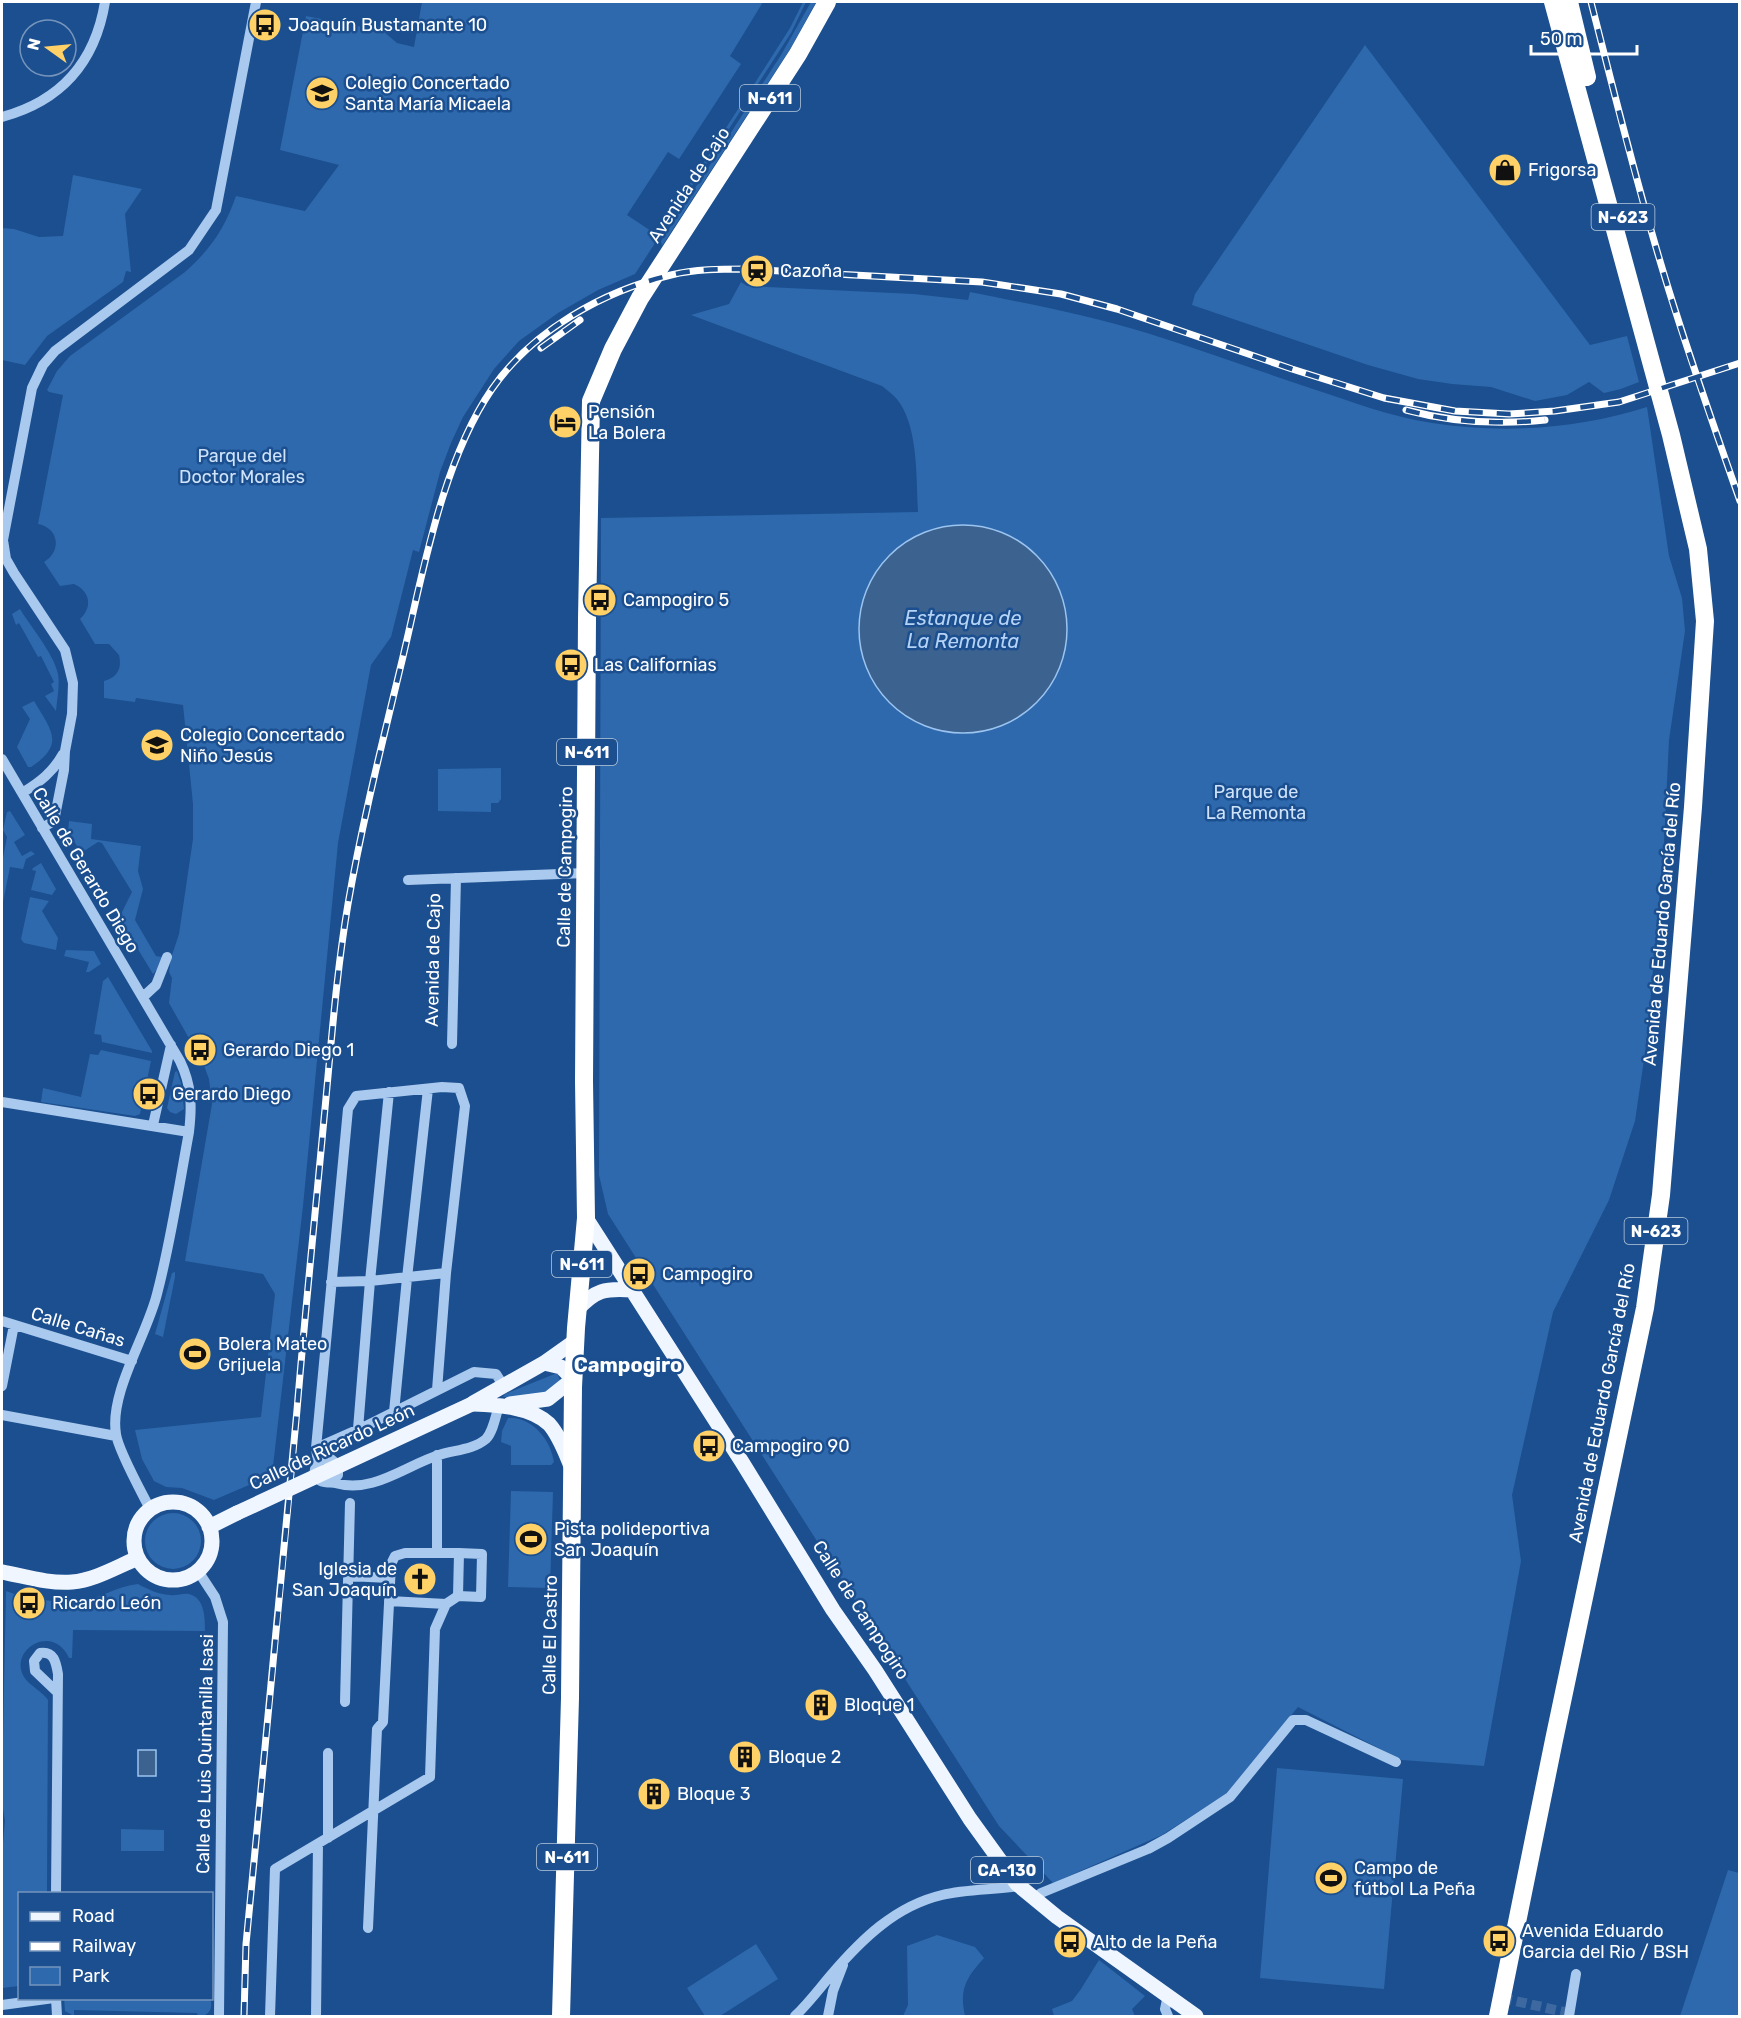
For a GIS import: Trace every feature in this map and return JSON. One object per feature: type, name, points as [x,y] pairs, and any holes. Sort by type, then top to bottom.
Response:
[{"type":"highway","name":"Avenida de Cajo","points":[[640,298],[798,54],[827,2]]},
{"type":"highway","name":"Avenida de Eduardo García del Río","points":[[1498,2016],[1645,1308],[1661,1195],[1693,807],[1705,621],[1698,549],[1671,435],[1553,2]]},
{"type":"highway","name":"Avenida de Eduardo García del Río","points":[[1569,2],[1662,373],[1671,435]]},
{"type":"highway","name":"Calle de Campogiro","points":[[586,1218],[584,1081],[586,619],[591,401],[613,348],[640,298]]},
{"type":"highway","name":"Calle El Castro","points":[[561,2016],[570,1710],[573,1379],[586,1218]]},
{"type":"main road","name":"Calle de Campogiro","points":[[586,1218],[742,1462],[833,1610],[875,1670],[970,1819],[1019,1886],[1058,1917],[1196,2016]]},
{"type":"main road","points":[[577,1310],[587,1299],[598,1292],[614,1289],[632,1290]]},
{"type":"main road","name":"Calle de Ricardo León","points":[[209,1527],[472,1404],[544,1363],[575,1341]]},
{"type":"main road","points":[[544,1363],[561,1367],[573,1379]]},
{"type":"main road","name":"Calle de Ricardo León","points":[[472,1404],[499,1405],[548,1399],[573,1379]]},
{"type":"main road","name":"Calle de Ricardo León","points":[[499,1405],[526,1411],[547,1422],[559,1439],[573,1468]]},
{"type":"main road","points":[[164,1503],[186,1504],[204,1517],[209,1527],[212,1546],[205,1564],[190,1576],[170,1580],[151,1573],[138,1558],[135,1535],[138,1524],[150,1509],[164,1503]]},
{"type":"main road","points":[[2,1572],[71,1582],[98,1576],[138,1558]]},
{"type":"street","points":[[2,117],[36,105],[67,82],[81,67],[91,47],[105,2]]},
{"type":"street","points":[[42,828],[54,821],[72,714],[73,683],[65,650],[6,559],[3,540],[32,388],[43,365],[55,351],[189,250],[216,210],[255,2]]},
{"type":"street","points":[[22,793],[56,767],[65,751]]},
{"type":"street","name":"Calle de Gerardo Diego","points":[[2,759],[171,1045],[191,1089],[189,1132],[157,1295],[147,1328],[132,1361],[117,1405],[116,1436],[150,1509]]},
{"type":"street","name":"Avenida de Cajo","points":[[408,880],[586,873]]},
{"type":"street","name":"Avenida de Cajo","points":[[452,1044],[456,878]]},
{"type":"street","name":"Calle de Gerardo Diego","points":[[143,997],[156,985],[167,957]]},
{"type":"street","points":[[153,1125],[171,1045]]},
{"type":"street","points":[[437,1390],[446,1273],[465,1106],[459,1088],[442,1087],[356,1096],[348,1109],[316,1448],[318,1463],[316,1477],[323,1483],[332,1482],[354,1487],[374,1483],[437,1455],[477,1446],[488,1437],[499,1405]]},
{"type":"street","points":[[394,1412],[428,1089]]},
{"type":"street","points":[[358,1429],[389,1092]]},
{"type":"street","points":[[2,1102],[189,1132]]},
{"type":"street","points":[[331,1282],[370,1281],[446,1273]]},
{"type":"street","name":"Calle Cañas","points":[[2,1321],[132,1361]]},
{"type":"street","name":"Calle Cañas","points":[[2,1386],[14,1325]]},
{"type":"street","name":"Calle de Ricardo León","points":[[316,1448],[474,1372],[496,1374],[503,1385]]},
{"type":"street","points":[[2,1415],[116,1436]]},
{"type":"street","points":[[437,1455],[437,1553]]},
{"type":"street","points":[[318,1463],[331,1459],[338,1465],[338,1475],[332,1482]]},
{"type":"street","points":[[345,1702],[350,1503]]},
{"type":"street","points":[[270,2016],[275,1869],[373,1812],[430,1777],[435,1629],[446,1604],[458,1596],[481,1597],[482,1554],[405,1552],[395,1556],[391,1564],[383,1722],[377,1730],[373,1812],[368,1928]]},
{"type":"street","points":[[458,1596],[459,1553]]},
{"type":"street","name":"Calle de Luis Quintanilla Isasi","points":[[198,1571],[214,1597],[223,1622],[215,1987],[219,2016]]},
{"type":"street","points":[[348,1576],[389,1578]]},
{"type":"street","points":[[388,1601],[446,1604]]},
{"type":"street","points":[[56,1892],[57,1692]]},
{"type":"street","points":[[1035,1898],[1158,1843],[1230,1797],[1293,1720],[1306,1720],[1396,1762]]},
{"type":"street","points":[[316,2016],[328,1753]]},
{"type":"street","points":[[795,2016],[846,1958],[878,1926],[910,1906],[948,1894],[1019,1886]]},
{"type":"street","points":[[828,2016],[833,1991],[846,1958]]},
{"type":"street","points":[[1569,2016],[1576,1974]]},
{"type":"street","points":[[1168,1995],[1165,2009],[1168,2016]]},
{"type":"street","points":[[2,2005],[40,2000]]},
{"type":"street","points":[[44,2016],[57,2016],[55,2000]]},
{"type":"green space","name":"Parque del Doctor Morales","points":[[422,2],[763,2],[730,56],[741,64],[679,159],[668,152],[627,215],[657,235],[790,28],[803,2],[806,2],[791,33],[635,274],[598,290],[558,313],[519,341],[494,369],[463,417],[451,443],[440,472],[419,552],[413,550],[391,637],[371,665],[338,843],[303,1206],[272,1475],[214,1500],[182,1488],[166,1487],[154,1481],[142,1459],[135,1430],[261,1417],[275,1294],[263,1274],[185,1261],[212,1104],[209,1079],[203,1063],[169,1003],[172,978],[169,972],[171,958],[179,934],[193,839],[193,804],[183,705],[136,698],[135,702],[104,698],[104,681],[113,677],[118,671],[119,655],[109,644],[95,644],[80,619],[88,604],[84,591],[74,584],[60,586],[44,562],[54,552],[56,540],[50,530],[38,524],[63,395],[47,390],[57,371],[70,356],[194,264],[222,228],[236,196],[305,211],[339,165],[280,150],[306,16],[383,31],[397,43],[414,47]]},
{"type":"green space","points":[[811,2],[816,2],[792,46],[662,246],[661,241],[781,55]]},
{"type":"green space","points":[[1365,45],[1590,345],[1627,336],[1639,382],[1604,393],[1589,382],[1567,395],[1535,401],[1491,387],[1418,379],[1368,365],[1192,305],[1195,294]]},
{"type":"green space","points":[[73,175],[142,189],[125,214],[131,272],[126,271],[123,282],[47,336],[25,365],[2,360],[2,228],[14,229],[39,237],[63,236]]},
{"type":"green space","name":"Parque de La Remonta","points":[[741,282],[747,286],[914,294],[968,300],[970,292],[1081,315],[1125,327],[1371,408],[1432,423],[1514,429],[1541,427],[1594,420],[1647,407],[1669,556],[1682,598],[1685,631],[1669,740],[1664,844],[1647,1039],[1635,1121],[1609,1200],[1553,1312],[1512,1495],[1521,1561],[1484,1766],[1402,1760],[1298,1707],[1226,1794],[1162,1835],[1053,1883],[999,1826],[608,1214],[599,1175],[601,518],[918,512],[913,437],[903,409],[896,398],[882,386],[691,315],[729,304]]},
{"type":"green space","points":[[20,609],[56,666],[59,683],[56,711],[45,696],[54,691],[51,684],[54,682],[41,656],[38,657],[19,623],[16,625],[12,614]]},
{"type":"green space","points":[[34,701],[50,729],[52,744],[42,759],[28,767],[17,747],[30,719],[22,707]]},
{"type":"green space","points":[[501,768],[501,799],[498,803],[491,803],[491,812],[438,811],[438,769]]},
{"type":"green space","points":[[10,811],[25,835],[14,842],[22,856],[31,851],[35,854],[26,859],[23,869],[10,867],[2,907],[2,863],[7,837],[3,830],[7,812]]},
{"type":"green space","points":[[69,821],[92,824],[91,839],[141,846],[138,871],[143,889],[135,920],[156,956],[162,957],[161,965],[153,974],[119,918],[132,892],[102,843],[98,842],[81,853],[68,831]]},
{"type":"green space","points":[[41,863],[56,889],[52,895],[31,890],[36,871],[32,870]]},
{"type":"green space","points":[[30,897],[49,901],[42,911],[58,938],[56,950],[24,943],[21,939]]},
{"type":"green space","points":[[66,950],[94,951],[101,964],[86,972],[89,962],[64,956]]},
{"type":"green space","points":[[108,977],[152,1053],[102,1042],[101,1035],[94,1034],[103,981]]},
{"type":"green space","points":[[101,1050],[151,1061],[140,1114],[135,1116],[41,1102],[43,1088],[81,1097],[90,1054],[98,1055]]},
{"type":"green space","points":[[177,1071],[184,1109],[176,1114],[167,1108]]},
{"type":"green space","points":[[175,1272],[163,1337],[155,1334],[172,1273]]},
{"type":"green space","points":[[557,1373],[560,1380],[550,1392],[535,1397],[503,1397],[505,1394]]},
{"type":"green space","points":[[508,1418],[525,1421],[539,1431],[552,1454],[554,1462],[551,1465],[511,1465],[511,1446],[501,1442],[502,1431]]},
{"type":"green space","name":"Pista polideportiva San Joaquín","points":[[511,1491],[553,1492],[550,1588],[508,1587]]},
{"type":"green space","points":[[167,1513],[179,1513],[189,1517],[197,1525],[201,1541],[197,1557],[189,1565],[179,1569],[167,1569],[157,1565],[149,1557],[145,1547],[145,1535],[149,1525],[157,1517]]},
{"type":"green space","points":[[138,1584],[161,1594],[194,1596],[203,1609],[205,1631],[73,1630],[72,1658],[69,1658],[62,1647],[53,1642],[44,1641],[34,1644],[22,1658],[21,1667],[24,1677],[48,1700],[47,1892],[18,1892],[18,1986],[2,1988],[2,1853],[5,1821],[2,1783],[6,1591],[23,1597],[21,1604],[34,1607],[35,1599],[78,1602]]},
{"type":"green space","name":"Campo de fútbol La Peña","points":[[1277,1768],[1403,1779],[1384,1989],[1260,1978]]},
{"type":"green space","points":[[121,1829],[164,1830],[164,1851],[121,1851]]},
{"type":"green space","points":[[1728,1870],[1739,1873],[1739,2016],[1680,2016]]},
{"type":"green space","points":[[937,1935],[975,1947],[984,1958],[966,1984],[963,1998],[965,2016],[903,2016],[908,2005],[907,1946]]},
{"type":"green space","points":[[756,1944],[778,1979],[720,2016],[705,2016],[687,1988]]},
{"type":"green space","points":[[1099,1960],[1145,1996],[1132,2009],[1135,2016],[1054,2016],[1052,2009],[1072,2001]]},
{"type":"green space","points":[[64,2000],[210,2000],[211,2006],[209,2012],[202,2016],[198,2016],[197,2013],[74,2010],[74,2016],[65,2011]]},
{"type":"water","name":"Estanque de La Remonta","points":[[953,525],[973,525],[1003,532],[1021,542],[1037,555],[1050,571],[1060,589],[1067,629],[1060,669],[1050,687],[1037,703],[1021,716],[1003,726],[973,733],[953,733],[923,726],[897,710],[882,695],[866,669],[859,639],[859,619],[866,589],[882,563],[897,548],[923,532]]},
{"type":"water","points":[[138,1750],[156,1750],[156,1776],[138,1776]]},
{"type":"tunnel","points":[[1502,1998],[1569,2013]]},
{"type":"railway","points":[[1591,2],[1634,171],[1663,271],[1740,501]]},
{"type":"railway","points":[[244,2016],[246,1944],[334,1011],[348,904],[373,784],[435,522],[459,451],[474,419],[508,368],[527,349],[571,316],[620,291],[680,273],[737,269],[982,282],[1061,294],[1117,309],[1384,398],[1455,411],[1509,414],[1555,411],[1619,402],[1740,363]]},
{"type":"railway","points":[[541,348],[580,320]]},
{"type":"railway","points":[[1406,410],[1475,421],[1545,420]]},
{"type":"place","name":"Joaquín Bustamante 10","points":[[265,25]]},
{"type":"place","name":"Colegio Concertado Santa María Micaela","points":[[322,93]]},
{"type":"place","name":"Frigorsa","points":[[1505,170]]},
{"type":"place","name":"Cazoña","points":[[757,271]]},
{"type":"place","name":"Pensión La Bolera","points":[[565,422]]},
{"type":"place","name":"Campogiro 5","points":[[600,600]]},
{"type":"place","name":"Las Californias","points":[[571,665]]},
{"type":"place","name":"Colegio Concertado Niño Jesús","points":[[157,745]]},
{"type":"place","name":"Gerardo Diego 1","points":[[200,1050]]},
{"type":"place","name":"Gerardo Diego","points":[[149,1094]]},
{"type":"place","name":"Campogiro","points":[[639,1274]]},
{"type":"place","name":"Bolera Mateo Grijuela","points":[[195,1354]]},
{"type":"place","name":"Campogiro 90","points":[[709,1446]]},
{"type":"place","name":"Pista polideportiva San Joaquín","points":[[531,1539]]},
{"type":"place","name":"Iglesia de San Joaquín","points":[[420,1579]]},
{"type":"place","name":"Ricardo León","points":[[29,1603]]},
{"type":"place","name":"Bloque 1","points":[[821,1705]]},
{"type":"place","name":"Bloque 2","points":[[745,1757]]},
{"type":"place","name":"Bloque 3","points":[[654,1794]]},
{"type":"place","name":"Campo de fútbol La Peña","points":[[1331,1878]]},
{"type":"place","name":"Avenida Eduardo Garcia del Rio / BSH","points":[[1499,1941]]},
{"type":"place","name":"Alto de la Peña","points":[[1070,1942]]},
{"type":"district","name":"Campogiro","points":[[628,1365]]}]
